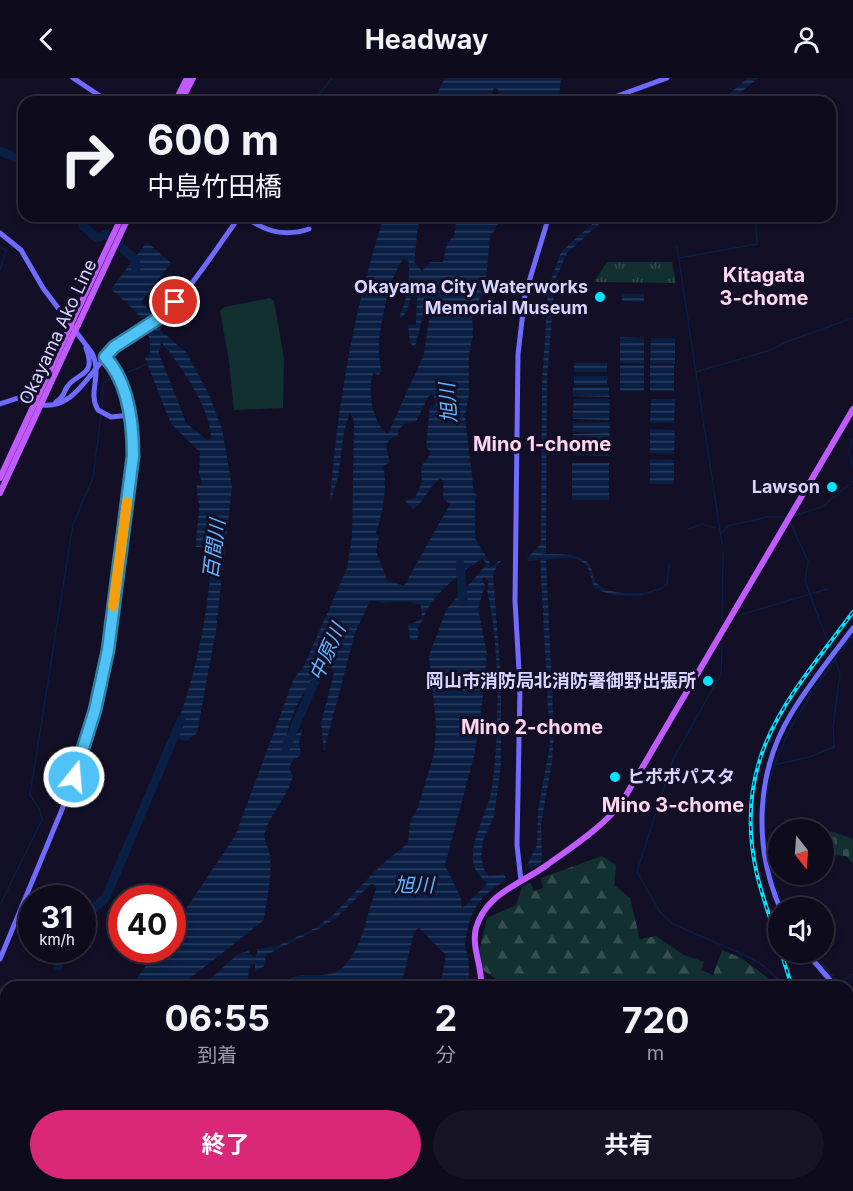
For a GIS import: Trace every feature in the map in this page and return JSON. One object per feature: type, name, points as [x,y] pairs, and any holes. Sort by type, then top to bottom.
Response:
[{"type":"main road","points":[[178,96],[187,78]]},
{"type":"main road","points":[[184,96],[193,78]]},
{"type":"main road","name":"Okayama Ako Line","points":[[0,493],[81,301],[119,222]]},
{"type":"main road","name":"Okayama Ako Line","points":[[0,478],[78,325],[126,222]]},
{"type":"main road","points":[[479,981],[474,943],[481,916],[498,895],[546,865],[609,816],[622,802],[853,409]]},
{"type":"street","points":[[73,78],[100,96]]},
{"type":"street","points":[[618,96],[667,78]]},
{"type":"street","points":[[0,404],[14,397],[38,404],[52,404],[70,398],[114,347],[143,331],[175,302],[235,222]]},
{"type":"street","points":[[256,222],[276,233],[290,234],[309,229]]},
{"type":"street","points":[[521,881],[517,845],[520,688],[515,601],[518,354],[525,295],[547,222]]},
{"type":"street","points":[[0,232],[21,250],[43,288],[98,364],[93,396],[98,410],[111,417],[130,415]]},
{"type":"street","points":[[52,404],[61,399],[68,386],[81,378],[87,370],[88,353],[82,339]]},
{"type":"street","points":[[0,959],[63,807],[95,710],[108,650],[133,456],[130,415],[118,372],[104,359]]},
{"type":"street","points":[[777,897],[764,857],[761,815],[763,792],[774,752],[786,724],[853,628]]},
{"type":"street","points":[[815,963],[830,981]]},
{"type":"green space","points":[[607,262],[672,262],[676,283],[594,282]]},
{"type":"green space","points":[[270,298],[274,301],[284,358],[283,408],[234,410],[229,361],[220,311],[224,307]]},
{"type":"green space","points":[[834,832],[853,839],[853,863],[846,856],[834,855]]},
{"type":"green space","points":[[602,856],[616,865],[614,885],[630,898],[640,939],[656,936],[684,955],[704,962],[701,970],[713,975],[722,950],[741,958],[768,978],[767,981],[499,981],[483,970],[479,951],[487,918],[516,905],[522,887],[530,882],[534,891],[543,888],[541,878]]},
{"type":"water","points":[[445,78],[561,78],[559,96],[499,96],[498,89],[494,88],[491,96],[436,96]]},
{"type":"water","points":[[748,78],[758,78],[736,96],[726,96]]},
{"type":"water","name":"旭川","points":[[382,222],[419,222],[414,262],[422,271],[430,262],[443,262],[447,243],[454,236],[456,222],[499,222],[490,237],[485,290],[472,311],[473,335],[469,354],[469,393],[465,417],[474,493],[478,496],[475,499],[475,538],[490,563],[489,568],[502,559],[493,573],[501,679],[501,764],[494,817],[483,841],[481,857],[485,872],[489,876],[504,874],[507,880],[485,895],[475,908],[465,944],[469,966],[468,981],[441,981],[446,955],[419,928],[414,932],[402,981],[287,981],[295,976],[336,972],[351,958],[364,929],[376,889],[375,885],[371,884],[337,917],[266,955],[264,966],[255,972],[255,964],[251,964],[248,981],[208,981],[237,955],[248,951],[255,958],[258,949],[280,945],[315,928],[332,916],[380,866],[408,843],[410,821],[418,807],[434,754],[436,726],[429,656],[446,610],[487,564],[482,559],[459,575],[430,604],[421,622],[417,628],[419,632],[417,640],[410,640],[408,625],[422,619],[421,605],[406,602],[370,601],[355,633],[324,751],[321,723],[334,673],[331,668],[325,667],[300,699],[287,737],[291,738],[303,729],[299,743],[301,754],[291,763],[289,769],[293,776],[291,783],[265,833],[271,871],[264,920],[187,981],[135,981],[148,963],[186,963],[186,909],[235,836],[294,678],[304,666],[347,568],[352,537],[354,421],[350,412],[344,432],[338,477],[330,502],[337,428],[355,322]],"holes":[[[404,259],[409,262],[408,283],[400,315],[401,318],[406,313],[411,297],[417,297],[416,325],[408,325],[410,343],[415,347],[424,312],[427,308],[430,312],[424,354],[388,434],[378,422],[372,406],[371,380],[373,373],[379,375],[381,371],[379,346],[384,311],[395,274]],[[433,394],[436,405],[430,406],[426,446],[431,453],[421,467],[422,482],[415,498],[404,500],[413,509],[441,478],[443,498],[450,504],[404,586],[387,580],[376,551],[379,536],[376,533],[385,492],[383,467],[390,462],[386,447],[389,440],[398,435],[398,430],[404,424],[416,422],[428,397]],[[484,577],[489,581],[487,590],[494,636],[497,688],[495,764],[490,796],[476,839],[473,857],[475,869],[487,884],[462,908],[461,898],[445,865],[474,756],[481,714],[487,653],[478,608],[485,585],[482,580]]]},
{"type":"water","points":[[594,222],[601,222],[567,253],[555,280],[571,283],[555,283],[554,291],[547,379],[546,553],[541,554],[571,555],[582,559],[589,564],[594,579],[603,588],[616,592],[643,593],[643,596],[605,593],[593,585],[586,565],[578,560],[567,558],[546,560],[554,730],[552,763],[541,824],[542,861],[531,869],[527,865],[537,845],[538,811],[550,745],[540,557],[538,560],[529,561],[527,558],[541,544],[542,385],[548,289],[561,252]]},
{"type":"water","points":[[147,242],[171,263],[141,302],[156,316],[165,315],[167,317],[160,330],[187,353],[209,395],[222,429],[232,486],[216,630],[197,733],[186,741],[178,739],[178,732],[175,729],[183,709],[201,640],[211,570],[212,548],[196,547],[199,508],[197,485],[202,485],[199,472],[200,452],[171,424],[145,358],[150,353],[150,342],[144,324],[134,310],[111,289]],"holes":[[[161,342],[193,387],[206,414],[211,438],[207,440],[186,423],[159,353]]]},
{"type":"water","points":[[622,294],[644,294],[644,302],[622,301]]},
{"type":"water","points":[[620,337],[644,338],[644,364],[620,363]]},
{"type":"water","points":[[651,338],[675,338],[675,364],[650,364]]},
{"type":"water","points":[[574,363],[607,363],[607,372],[574,372]]},
{"type":"water","points":[[620,365],[644,365],[644,391],[620,391]]},
{"type":"water","points":[[650,365],[674,365],[674,391],[650,391]]},
{"type":"water","points":[[574,376],[607,376],[607,385],[574,385]]},
{"type":"water","points":[[573,387],[609,387],[609,397],[573,396]]},
{"type":"water","points":[[574,399],[610,399],[609,420],[573,419],[573,410],[608,410],[573,409]]},
{"type":"water","points":[[651,399],[675,399],[674,423],[650,423]]},
{"type":"water","points":[[610,422],[609,443],[573,443],[573,434],[608,433],[573,432],[573,423]]},
{"type":"water","points":[[650,429],[675,430],[674,454],[650,453]]},
{"type":"water","points":[[610,446],[609,456],[573,455],[573,447]]},
{"type":"water","points":[[650,459],[674,460],[674,484],[650,484]]},
{"type":"water","points":[[572,463],[609,463],[609,500],[572,500]]},
{"type":"waterway","points":[[318,96],[332,78]]},
{"type":"waterway","name":"百間川","points":[[0,151],[18,158]]},
{"type":"waterway","name":"百間川","points":[[84,222],[83,226],[97,238],[106,234],[135,259],[136,270]]},
{"type":"waterway","points":[[679,258],[757,244],[755,222]]},
{"type":"waterway","points":[[0,247],[6,250],[0,270]]},
{"type":"waterway","points":[[677,247],[722,544]]},
{"type":"waterway","points":[[696,372],[771,350],[786,342],[853,318]]},
{"type":"waterway","points":[[128,372],[147,364]]},
{"type":"waterway","points":[[102,409],[103,384],[110,378]]},
{"type":"waterway","points":[[0,905],[42,820],[40,810],[30,795],[73,524],[93,478],[101,414]]},
{"type":"waterway","points":[[853,438],[849,451],[853,467]]},
{"type":"waterway","points":[[793,516],[822,507],[853,481]]},
{"type":"waterway","points":[[721,534],[727,526],[767,517],[785,517]]},
{"type":"waterway","points":[[789,520],[808,561],[805,581],[832,653]]},
{"type":"waterway","points":[[689,529],[702,524],[714,528]]},
{"type":"waterway","points":[[722,619],[723,553]]},
{"type":"waterway","name":"旭川","points":[[460,564],[463,601]]},
{"type":"waterway","points":[[642,594],[660,589],[667,584],[669,564]]},
{"type":"waterway","points":[[740,615],[827,589]]},
{"type":"waterway","points":[[780,897],[770,867],[765,829],[767,794],[776,762],[790,730],[808,699],[853,635]]},
{"type":"waterway","points":[[722,646],[721,674],[673,759],[637,872],[660,912],[673,924],[749,957],[764,966],[780,981]]},
{"type":"waterway","points":[[774,765],[809,757],[834,747],[833,727],[840,674],[834,657]]},
{"type":"waterway","name":"中原川","points":[[285,749],[323,663]]},
{"type":"waterway","name":"百間川","points":[[96,907],[106,897],[181,720]]},
{"type":"waterway","points":[[821,963],[838,981]]},
{"type":"waterway","points":[[844,981],[853,974]]},
{"type":"railway","points":[[768,912],[756,870],[751,829],[752,793],[760,760],[772,730],[788,701],[853,612]]},
{"type":"railway","points":[[784,963],[790,981]]},
{"type":"slow traffic","points":[[113,606],[127,502]]},
{"type":"place","name":"Okayama City Waterworks Memorial Museum","points":[[600,297]]},
{"type":"place","name":"Lawson","points":[[832,487]]},
{"type":"place","name":"岡山市消防局北消防署御野出張所","points":[[708,681]]},
{"type":"place","name":"ヒポポパスタ","points":[[615,777]]},
{"type":"district","name":"Kitagata 3-chome","points":[[764,286]]},
{"type":"district","name":"Mino 1-chome","points":[[542,444]]},
{"type":"district","name":"Mino 2-chome","points":[[532,727]]},
{"type":"district","name":"Mino 3-chome","points":[[673,805]]},
{"type":"route","points":[[74,777],[95,710],[108,650],[133,456],[128,403],[118,372],[105,357],[114,347],[143,331],[175,302]]}]
